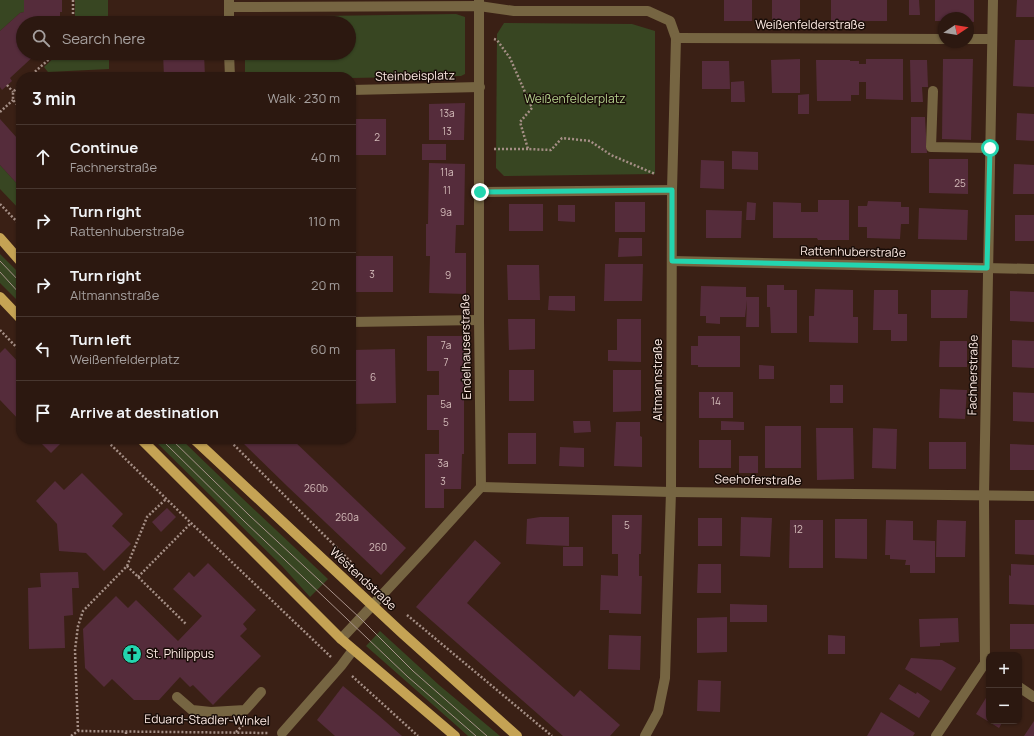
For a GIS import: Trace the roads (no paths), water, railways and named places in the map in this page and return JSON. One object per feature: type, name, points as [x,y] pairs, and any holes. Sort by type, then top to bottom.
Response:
[{"type":"main road","points":[[0,238],[16,256]]},
{"type":"main road","points":[[0,297],[16,314]]},
{"type":"main road","points":[[146,444],[341,639],[455,736]]},
{"type":"main road","name":"Westendstraße","points":[[199,444],[372,605],[517,736]]},
{"type":"street","name":"Fachnerstraße","points":[[987,652],[984,495],[993,0]]},
{"type":"street","points":[[229,16],[229,4],[479,3]]},
{"type":"street","name":"Altmannstraße","points":[[479,3],[514,11],[648,11],[670,21],[676,38],[672,190],[670,492],[665,678],[658,712],[645,736]]},
{"type":"street","name":"Endelhauserstraße","points":[[479,3],[480,192],[478,320],[481,487]]},
{"type":"street","name":"Weißenfelderstraße","points":[[676,38],[938,39]]},
{"type":"street","points":[[974,39],[992,39]]},
{"type":"street","points":[[230,60],[230,72]]},
{"type":"street","name":"Steinbeisplatz","points":[[356,90],[480,87]]},
{"type":"street","points":[[933,91],[931,147],[990,148]]},
{"type":"street","points":[[480,192],[672,190]]},
{"type":"street","name":"Rattenhuberstraße","points":[[672,261],[1034,269]]},
{"type":"street","points":[[356,322],[478,320]]},
{"type":"street","points":[[341,639],[481,487]]},
{"type":"street","name":"Seehoferstraße","points":[[481,487],[670,492],[1034,496]]},
{"type":"street","name":"Eduard-Stadler-Winkel","points":[[282,733],[341,666],[353,650]]},
{"type":"street","name":"Fachnerstraße","points":[[936,736],[986,666]]},
{"type":"street","points":[[1020,688],[1034,697]]},
{"type":"street","points":[[177,697],[192,710],[211,712],[245,710],[261,692]]},
{"type":"tram line","points":[[0,261],[16,278]]},
{"type":"tram line","points":[[0,272],[16,290]]},
{"type":"tram line","points":[[166,444],[244,521],[408,677],[476,736]]},
{"type":"tram line","points":[[176,444],[250,516],[360,618],[413,671],[487,736]]},
{"type":"place","name":"St. Philippus","points":[[132,654]]},
{"type":"park label","name":"Weißenfelderplatz","points":[[575,99]]}]
